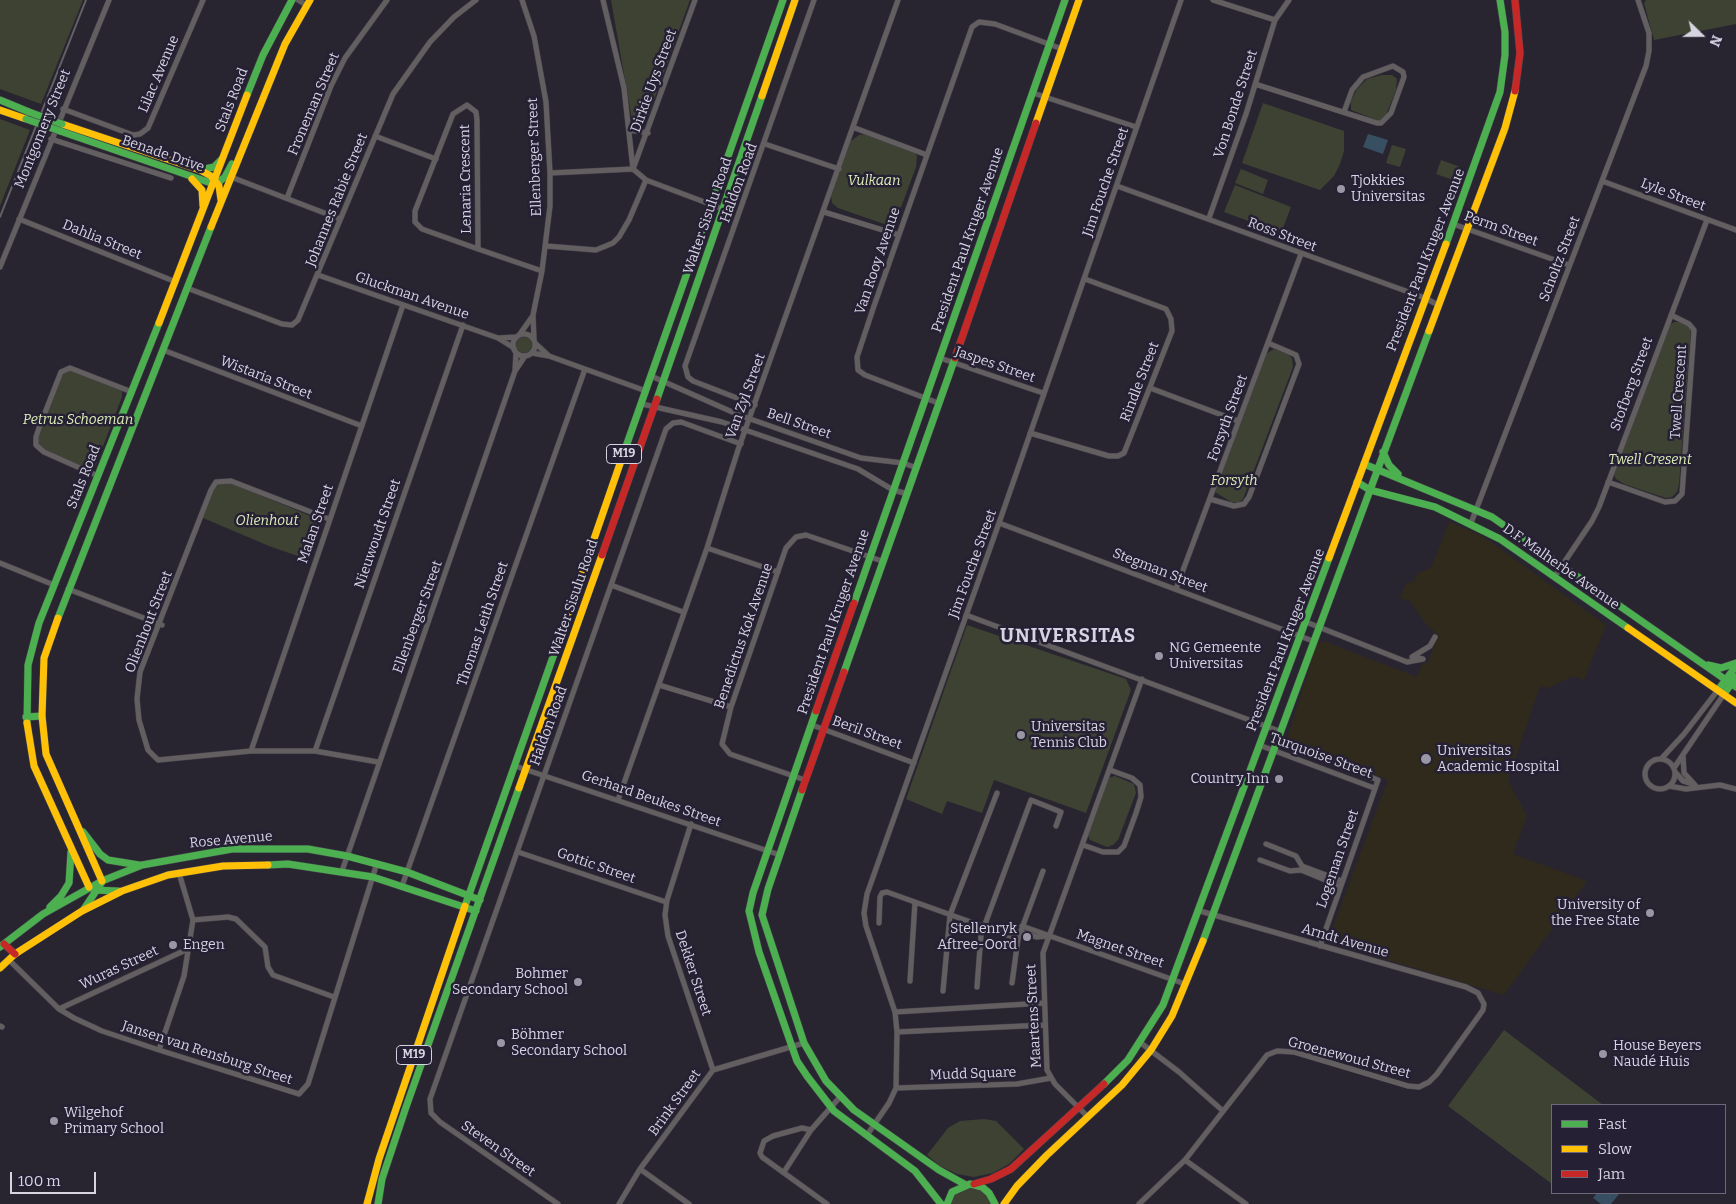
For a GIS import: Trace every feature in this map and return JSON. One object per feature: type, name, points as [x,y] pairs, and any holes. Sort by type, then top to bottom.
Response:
[{"type":"main road","name":"Stals Road","points":[[89,887],[34,766],[26,717],[28,665],[39,623],[199,224],[263,56],[292,0]]},
{"type":"main road","name":"Walter Sisulu Road","points":[[367,1204],[371,1183],[437,988],[783,0]]},
{"type":"main road","name":"Walter Sisulu Road","points":[[378,1204],[381,1185],[426,1051],[632,473],[795,0]]},
{"type":"main road","name":"President Paul Kruger Avenue","points":[[941,1204],[915,1170],[831,1107],[806,1076],[792,1048],[749,917],[753,893],[767,851],[1065,0]]},
{"type":"main road","name":"President Paul Kruger Avenue","points":[[1079,0],[908,494],[882,561],[805,780],[762,915],[804,1043],[826,1081],[840,1097],[874,1124],[939,1170],[970,1184],[991,1179],[1011,1169],[1080,1109],[1117,1072],[1141,1043],[1159,1012],[1200,911],[1266,726],[1491,122],[1500,92],[1504,65],[1505,32],[1500,0]]},
{"type":"main road","name":"President Paul Kruger Avenue","points":[[1004,1204],[1017,1186],[1047,1155],[1122,1085],[1151,1050],[1172,1016],[1213,915],[1278,731],[1505,128],[1513,101],[1518,66],[1519,21],[1516,0]]},
{"type":"main road","name":"Stals Road","points":[[102,881],[46,754],[42,716],[44,658],[108,487],[251,125],[285,44],[308,3]]},
{"type":"main road","points":[[772,33],[782,37]]},
{"type":"main road","points":[[1504,65],[1518,66]]},
{"type":"main road","name":"Benade Drive","points":[[0,100],[28,116]]},
{"type":"main road","name":"Benade Drive","points":[[0,110],[28,116],[200,170],[211,176],[214,181],[208,182],[172,175],[61,127]]},
{"type":"main road","points":[[742,117],[753,121]]},
{"type":"main road","points":[[221,204],[221,193],[214,181],[225,177],[251,125]]},
{"type":"main road","points":[[200,170],[214,167],[227,150]]},
{"type":"main road","points":[[172,175],[190,178],[202,190],[203,205],[199,224]]},
{"type":"main road","points":[[986,226],[999,229]]},
{"type":"main road","points":[[692,259],[704,263]]},
{"type":"main road","points":[[179,273],[191,277]]},
{"type":"main road","points":[[172,292],[183,297]]},
{"type":"main road","points":[[666,333],[679,338]]},
{"type":"main road","points":[[154,337],[166,342]]},
{"type":"main road","points":[[146,355],[158,360]]},
{"type":"main road","points":[[135,384],[148,388]]},
{"type":"main road","points":[[130,396],[141,404]]},
{"type":"main road","points":[[1383,452],[1389,465],[1404,479]]},
{"type":"main road","name":"D.F. Malherbe Avenue","points":[[1364,464],[1378,468],[1477,510],[1508,526],[1731,683]]},
{"type":"main road","points":[[102,467],[114,472]]},
{"type":"main road","points":[[619,468],[632,473]]},
{"type":"main road","points":[[96,480],[108,487]]},
{"type":"main road","name":"D.F. Malherbe Avenue","points":[[1357,482],[1370,490],[1420,502],[1471,523],[1500,539],[1736,703]]},
{"type":"main road","points":[[591,549],[603,553]]},
{"type":"main road","points":[[57,577],[70,585]]},
{"type":"main road","points":[[51,593],[65,598]]},
{"type":"main road","points":[[568,614],[580,618]]},
{"type":"main road","points":[[1701,662],[1721,668],[1736,664],[1731,683]]},
{"type":"main road","points":[[1721,692],[1736,677]]},
{"type":"main road","points":[[545,679],[557,684]]},
{"type":"main road","points":[[26,717],[42,716]]},
{"type":"main road","points":[[77,824],[104,858],[119,864],[142,865]]},
{"type":"main road","points":[[489,840],[500,844]]},
{"type":"main road","points":[[43,914],[61,896],[69,883],[72,863],[71,847]]},
{"type":"main road","name":"Rose Avenue","points":[[2,946],[43,914],[102,881],[142,865],[232,849],[308,849],[347,856],[407,872],[480,900]]},
{"type":"main road","name":"Rose Avenue","points":[[0,968],[15,954],[82,911],[122,891],[179,873],[223,866],[266,863],[342,870],[402,886],[476,911]]},
{"type":"main road","points":[[82,911],[102,881]]},
{"type":"main road","points":[[89,887],[96,891],[122,891]]},
{"type":"main road","points":[[2,946],[15,954]]},
{"type":"main road","points":[[437,988],[447,991]]},
{"type":"main road","points":[[417,1048],[426,1051]]},
{"type":"main road","points":[[371,1183],[381,1185]]},
{"type":"main road","points":[[947,1204],[952,1192],[970,1184],[990,1193],[995,1204]]},
{"type":"street","name":"Montgomery Street","points":[[0,267],[108,0]]},
{"type":"street","name":"Lilac Avenue","points":[[63,110],[133,135],[140,134],[148,128],[202,0]]},
{"type":"street","points":[[298,0],[308,3]]},
{"type":"street","name":"Froneman Street","points":[[287,198],[342,64],[361,34],[387,0]]},
{"type":"street","name":"Johannes Rabie Street","points":[[187,288],[282,324],[292,325],[298,320],[393,94],[416,59],[440,30],[476,0]]},
{"type":"street","name":"Ellenberger Street","points":[[522,0],[534,36],[546,102],[550,173],[550,206],[546,246],[533,315],[535,341]]},
{"type":"street","points":[[603,0],[619,62],[633,169]]},
{"type":"street","name":"Dirkie Uys Street","points":[[633,169],[648,133],[695,0]]},
{"type":"street","name":"Haldon Road","points":[[686,373],[687,361],[765,144],[814,0]]},
{"type":"street","name":"Van Zyl Street","points":[[618,800],[707,548],[741,444],[898,0]]},
{"type":"street","name":"Jim Fouche Street","points":[[867,1135],[889,1103],[896,1088],[897,1032],[895,1012],[866,926],[864,905],[1182,0]]},
{"type":"street","points":[[1213,0],[1274,20]]},
{"type":"street","name":"Von Bonde Street","points":[[1209,218],[1256,84],[1274,20],[1289,0]]},
{"type":"street","name":"Scholtz Street","points":[[1471,523],[1530,373],[1569,265],[1643,73],[1649,51],[1649,34],[1638,0]]},
{"type":"street","name":"Van Rooy Avenue","points":[[938,403],[865,375],[857,367],[857,358],[966,40],[975,24],[984,22],[995,24],[1062,49]]},
{"type":"street","points":[[1256,84],[1377,123],[1385,122],[1391,113],[1404,77],[1403,72],[1393,66],[1363,77],[1352,90],[1344,112]]},
{"type":"street","points":[[1033,93],[1136,127]]},
{"type":"street","name":"Lenaria Crescent","points":[[478,249],[477,120],[472,108],[466,105],[456,110],[415,211],[415,222],[422,229],[478,249],[542,271]]},
{"type":"street","points":[[854,128],[927,155]]},
{"type":"street","points":[[629,130],[648,133]]},
{"type":"street","points":[[375,136],[436,159]]},
{"type":"street","points":[[51,139],[172,175]]},
{"type":"street","points":[[765,144],[839,170]]},
{"type":"street","points":[[550,173],[633,169],[646,180],[723,209]]},
{"type":"street","points":[[231,178],[340,219]]},
{"type":"street","points":[[546,246],[596,250],[612,243],[619,238],[629,220],[646,180]]},
{"type":"street","name":"Lyle Street","points":[[1602,180],[1736,230]]},
{"type":"street","name":"Ross Street","points":[[1117,186],[1425,298],[1438,305]]},
{"type":"street","points":[[824,212],[899,235]]},
{"type":"street","name":"Dahlia Street","points":[[19,219],[176,282]]},
{"type":"street","name":"Stofberg Street","points":[[1554,576],[1592,521],[1707,220]]},
{"type":"street","name":"Perm Street","points":[[1453,224],[1569,265]]},
{"type":"street","name":"Forsyth Street","points":[[1176,589],[1301,254]]},
{"type":"street","name":"Gluckman Avenue","points":[[318,275],[498,338],[515,351]]},
{"type":"street","name":"Rindle Street","points":[[1030,433],[1109,456],[1118,456],[1124,453],[1172,331],[1169,314],[1161,307],[1085,278]]},
{"type":"street","name":"Malan Street","points":[[251,751],[254,737],[403,305]]},
{"type":"street","name":"Ellenberger Street","points":[[518,336],[533,315]]},
{"type":"street","name":"Twell Crescent","points":[[1608,482],[1665,502],[1675,501],[1682,494],[1694,330],[1689,324],[1670,315]]},
{"type":"street","name":"Nieuwoudt Street","points":[[315,751],[463,326]]},
{"type":"street","points":[[549,356],[528,334],[518,336],[515,351],[525,356],[532,353],[549,356],[646,391]]},
{"type":"street","name":"Gluckman Avenue","points":[[498,338],[518,336]]},
{"type":"street","points":[[532,353],[535,341]]},
{"type":"street","points":[[1210,499],[1234,506],[1244,504],[1249,496],[1299,364],[1296,354],[1268,343]]},
{"type":"street","name":"Wistaria Street","points":[[162,350],[362,426]]},
{"type":"street","name":"Ellenberger Street","points":[[515,351],[515,371]]},
{"type":"street","name":"Ellenberger Street","points":[[342,870],[378,762],[492,442],[515,371],[525,356]]},
{"type":"street","name":"Jaspes Street","points":[[940,358],[1043,393]]},
{"type":"street","points":[[96,480],[44,452],[36,445],[36,437],[61,372],[70,368],[130,396]]},
{"type":"street","name":"Thomas Leith Street","points":[[402,886],[585,369]]},
{"type":"street","name":"Bell Street","points":[[686,373],[688,377],[698,383],[755,405]]},
{"type":"street","name":"Bell Street","points":[[651,376],[750,419],[861,458],[903,463],[917,468]]},
{"type":"street","points":[[1150,388],[1238,420]]},
{"type":"street","points":[[642,404],[654,408]]},
{"type":"street","name":"Bell Street","points":[[654,408],[706,417],[858,469],[894,490],[908,494]]},
{"type":"street","name":"Haldon Road","points":[[430,1108],[430,1099],[477,960],[518,852],[666,429],[673,423],[681,422],[741,444]]},
{"type":"street","name":"Olienhout Street","points":[[329,519],[231,481],[216,482],[140,672],[138,690],[139,720],[151,755],[158,760],[165,761],[251,751],[315,751],[378,762]]},
{"type":"street","name":"Stegman Street","points":[[999,523],[1312,641]]},
{"type":"street","name":"Benedictus Kok Avenue","points":[[805,780],[726,751],[722,738],[731,706],[786,548],[800,536],[806,535],[882,561]]},
{"type":"street","points":[[707,548],[778,572]]},
{"type":"street","points":[[0,562],[54,585]]},
{"type":"street","points":[[70,585],[160,625]]},
{"type":"street","points":[[611,585],[683,612]]},
{"type":"street","points":[[966,615],[1278,731]]},
{"type":"street","points":[[1306,622],[1407,662],[1422,659],[1412,657],[1430,646],[1435,637]]},
{"type":"street","name":"Maartens Street","points":[[1088,1117],[1051,1078],[1045,1064],[1042,961],[1048,936],[1083,845],[1142,679]]},
{"type":"street","points":[[659,685],[731,706]]},
{"type":"street","points":[[1721,692],[1683,754],[1669,786],[1664,789],[1653,788],[1646,780],[1646,768],[1650,763],[1661,758],[1674,745],[1721,692]]},
{"type":"street","name":"Beril Street","points":[[812,725],[914,762]]},
{"type":"street","name":"Turquoise Street","points":[[1276,739],[1378,780]]},
{"type":"street","name":"Turquoise Street","points":[[1260,745],[1374,788]]},
{"type":"street","points":[[1683,754],[1684,773],[1698,785]]},
{"type":"street","points":[[1661,758],[1667,760],[1683,781],[1698,785],[1727,785],[1736,789]]},
{"type":"street","name":"Gerhard Beukes Street","points":[[515,766],[544,774],[780,855]]},
{"type":"street","points":[[1083,845],[1103,852],[1118,852],[1124,846],[1136,813],[1141,797],[1140,786],[1132,778],[1110,770]]},
{"type":"street","name":"Logeman Street","points":[[1320,946],[1378,780]]},
{"type":"street","points":[[1669,786],[1686,789],[1698,785]]},
{"type":"street","points":[[943,991],[950,915],[996,793]]},
{"type":"street","points":[[977,987],[984,926],[1031,800],[1061,812],[1056,826]]},
{"type":"street","name":"Dekker Street","points":[[691,824],[666,902],[665,916],[668,936],[713,1070]]},
{"type":"street","points":[[1266,844],[1296,856],[1302,866],[1341,884]]},
{"type":"street","name":"Gottic Street","points":[[518,852],[666,902]]},
{"type":"street","points":[[1260,860],[1290,871],[1301,870],[1341,884]]},
{"type":"street","name":"Jansen van Rensburg Street","points":[[9,960],[59,1009],[102,1030],[299,1094],[308,1084],[377,863]]},
{"type":"street","points":[[1012,984],[1018,939],[1043,871]]},
{"type":"street","points":[[159,1050],[184,976],[190,948],[193,920],[179,873]]},
{"type":"street","points":[[879,923],[878,907],[880,897],[884,892],[1018,939]]},
{"type":"street","points":[[910,981],[915,902]]},
{"type":"street","name":"Arndt Avenue","points":[[1200,911],[1466,987],[1478,993],[1481,998]]},
{"type":"street","points":[[193,920],[228,917],[236,919],[264,947],[268,967],[273,975],[334,997]]},
{"type":"street","name":"Magnet Street","points":[[1021,929],[1041,932],[1185,984]]},
{"type":"street","name":"Wuras Street","points":[[59,1009],[190,948]]},
{"type":"street","name":"Groenewoud Street","points":[[1139,1204],[1185,1160],[1264,1059],[1277,1051],[1294,1052],[1408,1086],[1424,1086],[1437,1074],[1481,1014],[1484,1004],[1481,998]]},
{"type":"street","points":[[895,1012],[1044,1003]]},
{"type":"street","points":[[897,1032],[1044,1025]]},
{"type":"street","name":"Brink Street","points":[[619,1204],[640,1169],[713,1070],[804,1043]]},
{"type":"street","points":[[1141,1043],[1223,1111]]},
{"type":"street","name":"Mudd Square","points":[[896,1088],[1017,1084],[1051,1078]]},
{"type":"street","points":[[784,1172],[811,1130],[840,1097]]},
{"type":"street","name":"Steven Street","points":[[430,1108],[435,1118],[445,1126],[558,1204]]},
{"type":"street","points":[[811,1130],[802,1128],[773,1136],[761,1145],[760,1152],[762,1157],[827,1204]]},
{"type":"street","points":[[1185,1160],[1246,1204]]},
{"type":"street","points":[[640,1169],[689,1204]]},
{"type":"shaded area","name":"Universitas Academic Hospital","points":[[1449,522],[1481,535],[1606,625],[1584,680],[1573,676],[1548,688],[1540,686],[1508,780],[1527,816],[1513,854],[1587,881],[1504,995],[1334,944],[1329,937],[1388,780],[1287,739],[1317,643],[1324,641],[1417,677],[1422,664],[1428,662],[1438,635],[1425,623],[1410,601],[1400,598],[1406,583],[1413,582],[1418,573],[1431,568]]},
{"type":"green space","points":[[0,0],[83,0],[41,104],[0,89]]},
{"type":"green space","points":[[611,0],[690,0],[646,122],[632,120]]},
{"type":"green space","points":[[1646,0],[1736,0],[1736,24],[1654,40],[1644,3]]},
{"type":"green space","points":[[1382,75],[1392,75],[1397,79],[1396,90],[1386,115],[1379,121],[1351,110],[1351,101],[1357,89],[1367,79]]},
{"type":"green space","points":[[1263,103],[1344,131],[1344,151],[1340,164],[1334,176],[1320,190],[1242,163]]},
{"type":"green space","points":[[0,119],[30,130],[0,206]]},
{"type":"green space","name":"Vulkaan","points":[[866,134],[913,150],[917,156],[916,167],[897,218],[891,224],[884,224],[838,208],[832,203],[831,195],[851,141],[859,135]]},
{"type":"green space","points":[[1392,145],[1406,149],[1400,167],[1386,163]]},
{"type":"green space","points":[[1441,160],[1460,167],[1456,181],[1436,174]]},
{"type":"green space","points":[[1241,169],[1268,180],[1263,194],[1235,183]]},
{"type":"green space","points":[[1235,185],[1291,207],[1281,233],[1224,212]]},
{"type":"green space","name":"Twell Cresent","points":[[1674,322],[1681,322],[1691,328],[1679,484],[1677,492],[1672,497],[1666,498],[1624,484],[1616,479],[1613,473],[1665,328]]},
{"type":"green space","points":[[524,337],[532,345],[524,353],[516,345]]},
{"type":"green space","name":"Forsyth","points":[[1274,349],[1292,358],[1293,367],[1243,499],[1239,503],[1231,502],[1215,492],[1266,354]]},
{"type":"green space","name":"Petrus Schoeman","points":[[68,369],[122,391],[122,397],[95,467],[88,468],[45,452],[34,442],[59,377]]},
{"type":"green space","name":"Olienhout","points":[[220,481],[226,481],[320,520],[322,525],[309,560],[269,546],[203,518],[215,487]]},
{"type":"green space","name":"Universitas Tennis Club","points":[[967,625],[1126,679],[1131,690],[1086,813],[994,780],[982,813],[947,801],[942,814],[906,799]]},
{"type":"green space","points":[[1115,776],[1134,784],[1136,793],[1118,840],[1113,845],[1107,847],[1090,840],[1087,833],[1107,778]]},
{"type":"green space","points":[[1504,1030],[1602,1104],[1551,1104],[1551,1183],[1448,1106]]},
{"type":"green space","points":[[984,1119],[996,1121],[1024,1149],[1009,1164],[993,1173],[974,1177],[957,1174],[940,1166],[927,1155],[948,1128],[960,1121]]},
{"type":"green space","points":[[966,1187],[981,1190],[987,1195],[991,1204],[948,1204],[953,1194]]},
{"type":"water","points":[[1368,134],[1388,140],[1383,154],[1363,147]]},
{"type":"water","points":[[1596,1194],[1619,1194],[1611,1204],[1601,1204],[1593,1198]]},
{"type":"railway","points":[[0,217],[86,0]]},
{"type":"traffic: fast","points":[[247,95],[263,55],[292,0]]},
{"type":"traffic: fast","points":[[623,455],[783,0]]},
{"type":"traffic: fast","points":[[854,603],[1065,0]]},
{"type":"traffic: fast","points":[[1446,244],[1500,92],[1505,55],[1505,32],[1500,0]]},
{"type":"traffic: fast","points":[[657,399],[762,96]]},
{"type":"traffic: fast","points":[[0,100],[29,112]]},
{"type":"traffic: fast","points":[[29,112],[62,124]]},
{"type":"traffic: fast","points":[[26,119],[60,131]]},
{"type":"traffic: fast","points":[[60,131],[208,182],[220,181],[225,177],[232,164]]},
{"type":"traffic: fast","points":[[200,170],[214,167],[221,160]]},
{"type":"traffic: fast","points":[[58,618],[211,227]]},
{"type":"traffic: fast","points":[[27,723],[28,665],[39,623],[159,323]]},
{"type":"traffic: fast","points":[[1203,941],[1429,331]]},
{"type":"traffic: fast","points":[[844,672],[955,358]]},
{"type":"traffic: fast","points":[[1383,452],[1389,465],[1398,474]]},
{"type":"traffic: fast","points":[[1364,464],[1492,517],[1736,687]]},
{"type":"traffic: fast","points":[[1357,482],[1370,490],[1435,507],[1500,539],[1628,628]]},
{"type":"traffic: fast","points":[[1104,1084],[1128,1060],[1163,1005],[1329,558]]},
{"type":"traffic: fast","points":[[465,906],[566,620]]},
{"type":"traffic: fast","points":[[1708,665],[1721,668],[1736,663]]},
{"type":"traffic: fast","points":[[1718,690],[1736,666]]},
{"type":"traffic: fast","points":[[1724,694],[1736,677]]},
{"type":"traffic: fast","points":[[816,711],[753,893],[749,911],[759,952],[797,1061],[807,1076],[834,1111],[915,1171],[941,1204]]},
{"type":"traffic: fast","points":[[26,717],[42,716]]},
{"type":"traffic: fast","points":[[378,1204],[382,1179],[405,1110],[519,788]]},
{"type":"traffic: fast","points":[[802,790],[768,889],[762,915],[804,1043],[826,1081],[854,1110],[939,1170],[966,1185]]},
{"type":"traffic: fast","points":[[83,832],[100,854],[108,860],[139,865]]},
{"type":"traffic: fast","points":[[0,947],[43,914],[102,881],[142,865],[232,849],[308,849],[347,856],[407,872],[480,900]]},
{"type":"traffic: fast","points":[[50,907],[61,896],[69,883],[71,852]]},
{"type":"traffic: fast","points":[[268,865],[288,864],[373,877],[476,911]]},
{"type":"traffic: fast","points":[[84,909],[102,882]]},
{"type":"traffic: fast","points":[[94,890],[118,891]]},
{"type":"traffic: fast","points":[[947,1204],[952,1192],[970,1184],[982,1187],[989,1193],[995,1204]]},
{"type":"traffic: slow","points":[[211,227],[285,44],[310,0]]},
{"type":"traffic: slow","points":[[762,96],[795,0]]},
{"type":"traffic: slow","points":[[1036,123],[1079,0]]},
{"type":"traffic: slow","points":[[1429,331],[1505,128],[1515,91]]},
{"type":"traffic: slow","points":[[159,323],[247,95]]},
{"type":"traffic: slow","points":[[0,110],[26,119]]},
{"type":"traffic: slow","points":[[62,124],[200,170],[211,176],[219,186],[221,200]]},
{"type":"traffic: slow","points":[[192,179],[202,190],[203,206]]},
{"type":"traffic: slow","points":[[1329,558],[1446,244]]},
{"type":"traffic: slow","points":[[566,620],[623,455]]},
{"type":"traffic: slow","points":[[519,788],[602,555]]},
{"type":"traffic: slow","points":[[58,618],[44,658],[42,716],[46,754],[102,881]]},
{"type":"traffic: slow","points":[[1628,628],[1736,703]]},
{"type":"traffic: slow","points":[[27,723],[34,766],[89,887]]},
{"type":"traffic: slow","points":[[0,968],[15,954],[82,911],[122,891],[168,875],[223,866],[268,865]]},
{"type":"traffic: slow","points":[[367,1204],[379,1159],[465,906]]},
{"type":"traffic: slow","points":[[1004,1204],[1017,1186],[1047,1155],[1122,1085],[1151,1050],[1172,1016],[1203,941]]},
{"type":"traffic: jam","points":[[1515,0],[1520,53],[1515,91]]},
{"type":"traffic: jam","points":[[955,358],[1036,123]]},
{"type":"traffic: jam","points":[[602,555],[657,399]]},
{"type":"traffic: jam","points":[[816,711],[854,603]]},
{"type":"traffic: jam","points":[[802,790],[844,672]]},
{"type":"traffic: jam","points":[[4,944],[15,954]]},
{"type":"traffic: jam","points":[[974,1184],[991,1179],[1011,1169],[1104,1084]]},
{"type":"place","name":"Tjokkies Universitas","points":[[1341,189]]},
{"type":"place","name":"NG Gemeente Universitas","points":[[1159,656]]},
{"type":"place","name":"Universitas Tennis Club","points":[[1021,735]]},
{"type":"place","name":"Universitas Academic Hospital","points":[[1426,759]]},
{"type":"place","name":"Country Inn","points":[[1279,779]]},
{"type":"place","name":"University of the Free State","points":[[1650,913]]},
{"type":"place","name":"Stellenryk Aftree-Oord","points":[[1027,937]]},
{"type":"place","name":"Engen","points":[[173,945]]},
{"type":"place","name":"Bohmer Secondary School","points":[[578,982]]},
{"type":"place","name":"Böhmer Secondary School","points":[[501,1043]]},
{"type":"place","name":"House Beyers Naudé Huis","points":[[1603,1054]]},
{"type":"place","name":"Wilgehof Primary School","points":[[54,1121]]},
{"type":"district","name":"UNIVERSITAS","points":[[1068,637]]}]
